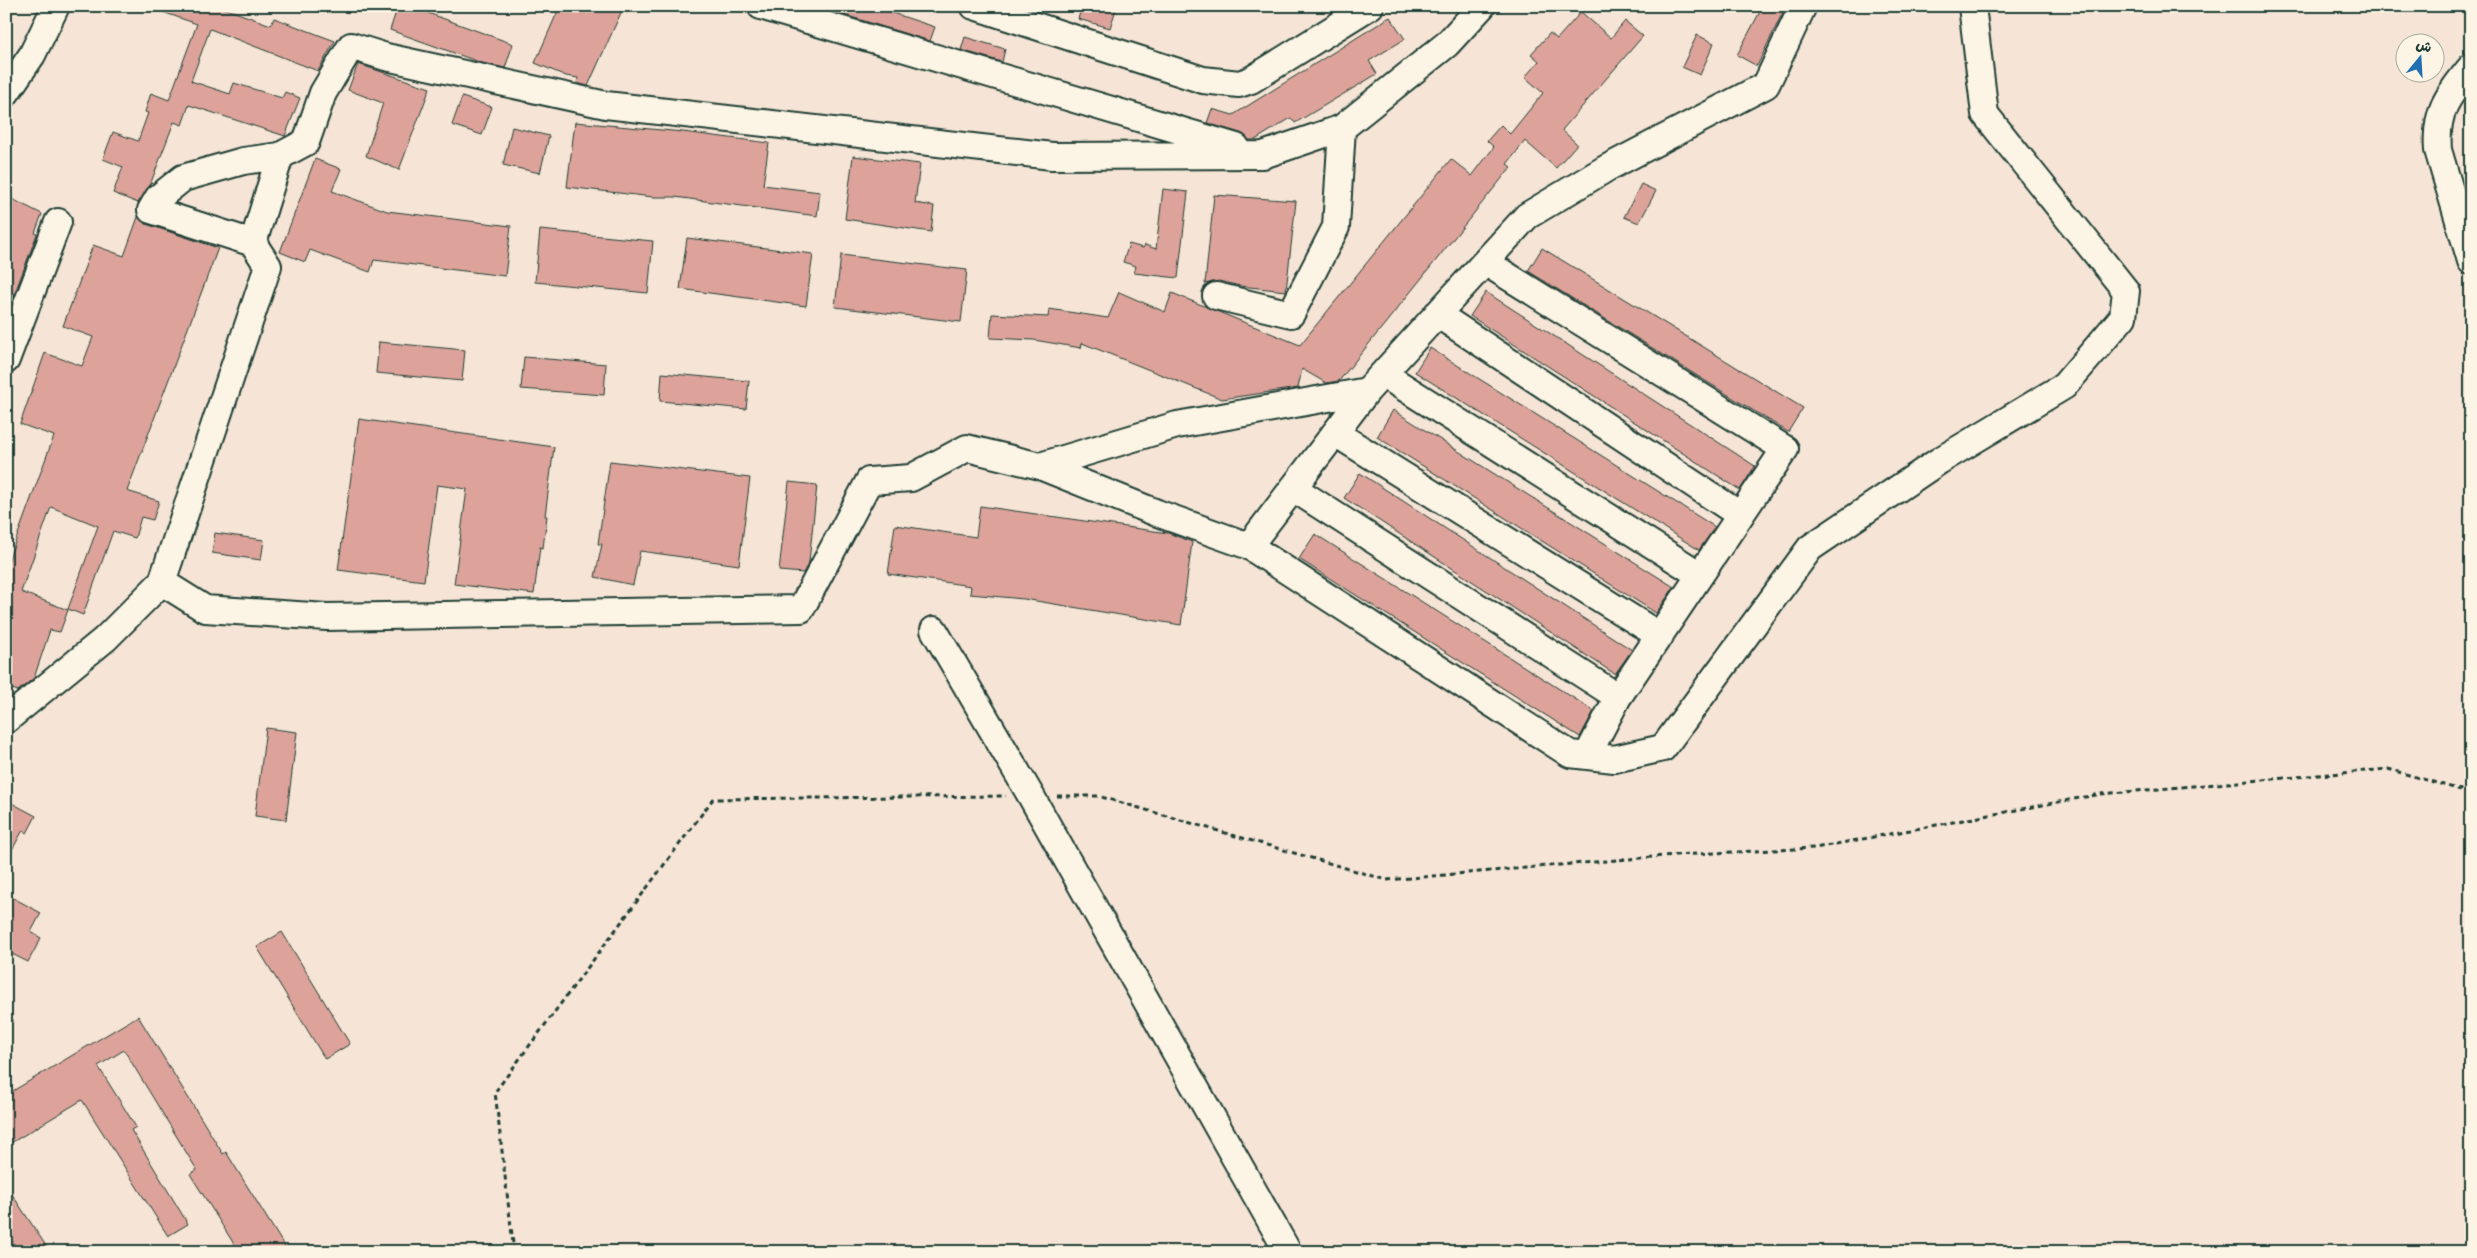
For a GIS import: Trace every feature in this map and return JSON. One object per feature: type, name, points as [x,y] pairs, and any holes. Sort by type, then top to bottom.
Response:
[{"type":"street","points":[[6,93],[32,55],[56,6]]},
{"type":"street","points":[[761,6],[1263,155]]},
{"type":"street","points":[[974,6],[1203,80],[1239,84],[1251,80],[1361,8]]},
{"type":"street","points":[[6,720],[105,639],[162,582],[268,266],[253,243],[151,210],[158,198],[184,178],[243,161],[280,156],[306,142],[323,92],[351,46],[386,57],[606,105],[1052,156],[1263,155],[1342,128],[1446,44],[1482,6]]},
{"type":"street","points":[[1249,546],[1375,382],[1527,216],[1607,168],[1766,85],[1803,6]]},
{"type":"street","points":[[162,582],[205,609],[327,617],[801,610],[869,481],[911,478],[966,448],[1040,466],[1156,513],[1249,546],[1570,754],[1614,759],[1663,748],[1810,548],[1939,460],[2064,386],[2123,317],[2126,291],[1985,114],[1972,6]]},
{"type":"street","points":[[2471,67],[2442,107],[2437,133],[2438,150],[2471,261]]},
{"type":"street","points":[[1216,296],[1291,314],[1336,226],[1342,128]]},
{"type":"street","points":[[253,243],[280,156]]},
{"type":"street","points":[[6,360],[58,222]]},
{"type":"street","points":[[1485,262],[1785,449],[1618,697],[1587,756]]},
{"type":"street","points":[[1438,314],[1740,515]]},
{"type":"street","points":[[1040,466],[1177,424],[1375,382],[1700,575]]},
{"type":"street","points":[[1335,433],[1660,636]]},
{"type":"street","points":[[1293,488],[1618,697]]},
{"type":"street","points":[[934,630],[1031,796],[1288,1252]]},
{"type":"path","points":[[514,1252],[495,1092],[713,799],[1098,796],[1387,880],[1675,855],[1815,848],[2100,794],[2388,768],[2471,793]]},
{"type":"building","points":[[152,6],[218,6],[271,25],[274,18],[335,41],[318,71],[210,29],[191,81],[230,94],[234,83],[282,98],[285,92],[300,98],[285,136],[189,105],[182,125],[174,122],[150,185],[138,203],[113,193],[123,167],[103,159],[113,132],[138,141],[148,113],[145,112],[151,93],[169,100],[197,24],[151,8]]},
{"type":"building","points":[[398,6],[409,6],[513,44],[505,68],[482,63],[390,30]]},
{"type":"building","points":[[560,6],[624,6],[588,86],[577,83],[578,78],[566,76],[535,63]]},
{"type":"building","points":[[815,6],[871,6],[935,27],[930,41]]},
{"type":"building","points":[[1082,6],[1117,6],[1110,28],[1078,19]]},
{"type":"building","points":[[1763,6],[1786,6],[1757,66],[1737,55]]},
{"type":"building","points":[[1581,12],[1611,38],[1625,21],[1643,36],[1562,130],[1577,144],[1556,168],[1525,141],[1507,164],[1511,167],[1339,381],[1326,383],[1302,369],[1298,388],[1222,399],[1082,343],[1081,348],[1034,340],[990,338],[992,314],[1048,317],[1049,309],[1108,318],[1119,292],[1165,312],[1172,293],[1300,345],[1451,159],[1472,176],[1494,147],[1487,141],[1501,125],[1510,134],[1543,93],[1525,77],[1539,61],[1531,54],[1550,33],[1557,39]]},
{"type":"building","points":[[1390,17],[1405,39],[1369,61],[1377,74],[1295,123],[1291,118],[1255,140],[1249,140],[1240,133],[1207,123],[1212,109],[1233,115]]},
{"type":"building","points":[[1697,35],[1714,43],[1700,75],[1682,67]]},
{"type":"building","points":[[965,37],[1005,49],[1002,62],[961,50]]},
{"type":"building","points":[[358,64],[430,88],[399,170],[366,156],[383,103],[348,90]]},
{"type":"building","points":[[462,97],[492,107],[482,135],[452,125]]},
{"type":"building","points":[[575,122],[683,132],[769,143],[763,185],[820,192],[817,216],[675,197],[653,197],[567,187]]},
{"type":"building","points":[[512,127],[549,136],[540,173],[503,165]]},
{"type":"building","points":[[853,156],[920,164],[915,203],[934,206],[931,232],[845,219]]},
{"type":"building","points":[[315,159],[341,169],[332,191],[387,211],[511,226],[505,276],[374,260],[370,272],[310,250],[305,262],[280,252]]},
{"type":"building","points":[[1641,184],[1656,191],[1639,223],[1624,217]]},
{"type":"building","points":[[1163,189],[1188,192],[1178,278],[1134,273],[1136,266],[1123,262],[1129,244],[1143,248],[1145,245],[1156,249]]},
{"type":"building","points":[[1214,195],[1296,201],[1286,291],[1240,286],[1219,281],[1205,284]]},
{"type":"building","points":[[12,199],[42,214],[35,233],[37,234],[6,317],[6,227]]},
{"type":"building","points":[[138,217],[146,224],[218,248],[127,491],[159,501],[153,520],[141,517],[135,538],[113,531],[83,615],[68,609],[98,526],[51,507],[21,592],[68,610],[60,632],[50,630],[34,678],[18,691],[6,687],[6,567],[54,436],[20,424],[45,353],[82,366],[93,337],[63,326],[93,245],[124,256]]},
{"type":"building","points":[[540,230],[653,241],[648,293],[535,282]]},
{"type":"building","points":[[687,238],[813,254],[806,306],[680,289]]},
{"type":"building","points":[[1542,248],[1803,408],[1788,432],[1528,271]]},
{"type":"building","points":[[841,255],[967,270],[961,322],[835,307]]},
{"type":"building","points":[[1486,292],[1755,466],[1740,490],[1470,316]]},
{"type":"building","points":[[379,342],[465,350],[462,381],[376,373]]},
{"type":"building","points":[[1430,348],[1715,527],[1699,550],[1415,372]]},
{"type":"building","points":[[524,357],[606,364],[604,395],[521,389]]},
{"type":"building","points":[[662,373],[749,381],[746,409],[660,401]]},
{"type":"building","points":[[1393,410],[1674,587],[1656,613],[1377,437]]},
{"type":"building","points":[[359,419],[554,447],[543,548],[540,547],[534,594],[454,584],[467,489],[437,485],[424,581],[338,570]]},
{"type":"building","points":[[610,461],[750,478],[739,565],[640,551],[633,585],[595,577],[602,544],[598,544]]},
{"type":"building","points":[[1360,473],[1632,650],[1615,674],[1344,498]]},
{"type":"building","points":[[789,482],[817,485],[809,562],[803,573],[779,571]]},
{"type":"building","points":[[980,506],[1168,533],[1192,542],[1181,625],[1024,599],[970,594],[971,586],[888,574],[895,525],[976,537]]},
{"type":"building","points":[[215,533],[264,540],[261,560],[212,553]]},
{"type":"building","points":[[1315,534],[1594,711],[1580,737],[1299,559]]},
{"type":"building","points":[[266,728],[297,732],[286,820],[255,816]]},
{"type":"building","points":[[6,800],[36,816],[27,833],[23,830],[6,861]]},
{"type":"building","points":[[6,894],[41,913],[31,932],[41,938],[28,962],[6,951]]},
{"type":"building","points":[[282,932],[350,1044],[325,1059],[257,947]]},
{"type":"building","points":[[138,1016],[223,1154],[226,1152],[288,1252],[239,1252],[190,1174],[197,1170],[124,1050],[98,1066],[136,1127],[131,1130],[188,1224],[168,1236],[82,1100],[6,1146],[6,1095]]},
{"type":"building","points":[[6,1185],[50,1252],[19,1252],[6,1232]]}]
